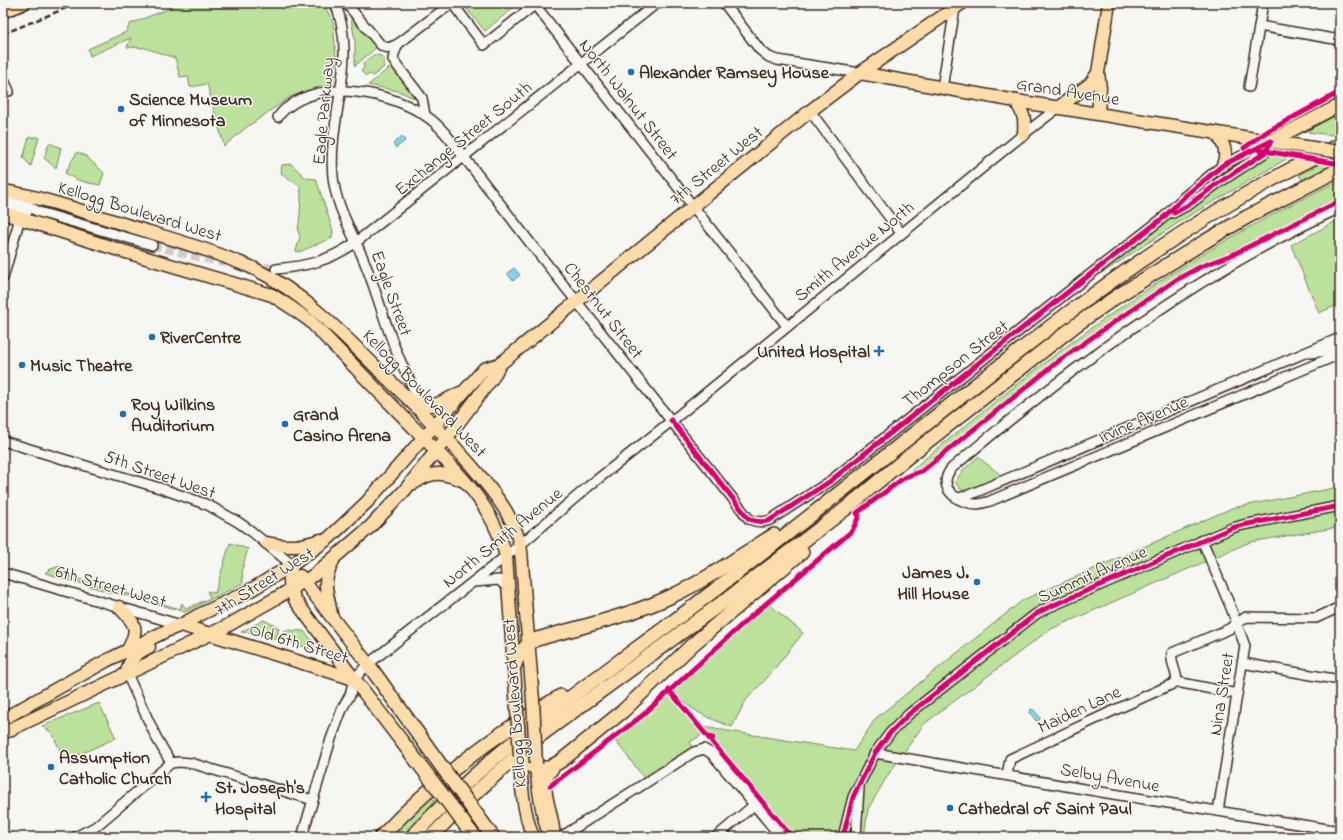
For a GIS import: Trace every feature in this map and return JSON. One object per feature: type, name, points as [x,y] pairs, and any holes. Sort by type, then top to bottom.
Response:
[{"type":"highway","points":[[3,11],[23,3]]},
{"type":"highway","points":[[412,837],[453,794],[486,764],[543,718],[724,583],[890,454],[1027,344],[1108,283],[1193,226],[1283,174],[1340,145]]},
{"type":"highway","points":[[431,837],[492,777],[542,734],[734,594],[844,510],[904,460],[1076,325],[1116,296],[1204,242],[1247,217],[1340,169]]},
{"type":"highway","points":[[520,756],[535,766],[549,768],[561,762],[624,710],[692,645],[792,561],[844,510]]},
{"type":"highway","points":[[514,667],[518,656],[528,643],[537,639],[612,618],[662,601],[694,585],[774,535],[800,524]]},
{"type":"highway","points":[[381,837],[424,794],[476,751],[533,712],[618,662]]},
{"type":"highway","points":[[368,664],[493,837]]},
{"type":"highway","points":[[354,679],[475,837]]},
{"type":"highway","points":[[552,837],[554,826],[545,789],[546,779],[554,765]]},
{"type":"main road","points":[[1098,113],[1100,88],[1098,74],[1109,3]]},
{"type":"main road","name":"7th Street West","points":[[3,719],[128,650],[249,590],[292,565],[330,538],[367,502],[424,439],[432,422],[467,389],[484,370],[500,364],[810,111],[860,73],[958,5]]},
{"type":"main road","name":"Grand Avenue","points":[[860,73],[1016,101],[1340,152]]},
{"type":"main road","points":[[1059,107],[1090,84],[1098,74]]},
{"type":"main road","points":[[1016,101],[1023,112],[1025,119],[1024,134]]},
{"type":"main road","points":[[1271,141],[1338,106]]},
{"type":"main road","points":[[1306,147],[1302,140],[1305,130],[1338,106]]},
{"type":"main road","points":[[1216,133],[1225,147],[1225,159],[1223,165]]},
{"type":"main road","name":"Kellogg Boulevard West","points":[[3,191],[39,199],[145,231],[205,250],[255,269],[293,292],[321,314],[416,403],[447,437],[498,499],[510,519],[520,545],[533,700],[535,766],[539,795],[546,824],[552,837]]},
{"type":"main road","name":"Kellogg Boulevard West","points":[[3,213],[22,211],[272,296],[310,321],[474,490],[490,515],[503,545],[506,556],[523,800],[533,837]]},
{"type":"main road","name":"7th Street West","points":[[3,733],[210,634],[249,614],[304,581],[370,527],[405,490],[493,377],[500,364]]},
{"type":"main road","points":[[416,403],[434,406],[467,389]]},
{"type":"main road","points":[[405,490],[422,478],[436,474],[452,476],[466,482]]},
{"type":"main road","points":[[267,543],[279,546],[297,546],[330,538]]},
{"type":"main road","points":[[331,615],[325,584],[327,573],[336,556]]},
{"type":"main road","points":[[292,565],[368,664]]},
{"type":"main road","points":[[292,565],[289,575],[290,590],[295,600],[354,679]]},
{"type":"main road","points":[[119,607],[131,620],[135,629],[134,639],[128,650]]},
{"type":"main road","name":"6th Street West","points":[[181,625],[210,634]]},
{"type":"main road","points":[[127,674],[130,661],[136,654],[150,646],[166,631]]},
{"type":"main road","name":"Old 6th Street","points":[[210,634],[354,679]]},
{"type":"street","name":"Eagle Parkway","points":[[335,3],[340,16],[345,45],[343,77],[332,154],[333,177],[339,206],[356,243]]},
{"type":"street","points":[[346,3],[383,47],[388,48],[398,44],[452,3],[484,44],[536,4]]},
{"type":"street","name":"Exchange Street South","points":[[276,269],[299,267],[317,263],[345,250],[356,243],[657,3]]},
{"type":"street","points":[[724,3],[760,50],[769,57],[777,60],[860,73]]},
{"type":"street","points":[[1249,87],[1263,3]]},
{"type":"street","name":"North Walnut Street","points":[[536,4],[581,64],[787,326]]},
{"type":"street","points":[[942,88],[958,5]]},
{"type":"street","points":[[1259,26],[1340,40]]},
{"type":"street","points":[[398,44],[393,60],[422,98],[425,115]]},
{"type":"street","points":[[3,78],[9,91]]},
{"type":"street","name":"Chestnut Street","points":[[278,117],[288,107],[304,98],[341,90],[386,97],[411,106],[439,126],[749,519],[759,522]]},
{"type":"street","name":"Smith Avenue North","points":[[671,420],[1059,107]]},
{"type":"street","points":[[810,111],[901,233]]},
{"type":"street","name":"Thompson Street","points":[[759,522],[766,522],[770,520],[829,482],[1163,218],[1223,165],[1271,141]]},
{"type":"street","name":"Thompson Street","points":[[1163,218],[1190,204],[1216,184],[1266,152],[1271,141]]},
{"type":"street","points":[[3,198],[22,211]]},
{"type":"street","points":[[3,206],[22,211],[39,212],[152,245]]},
{"type":"street","name":"Irvine Avenue","points":[[1340,208],[1285,235],[1220,273],[1128,331],[1086,361],[952,468],[946,476],[946,486],[952,494],[973,504],[990,501],[1340,354]]},
{"type":"street","points":[[3,278],[22,211]]},
{"type":"street","name":"Eagle Street","points":[[356,243],[416,403]]},
{"type":"street","name":"Irvine Avenue","points":[[958,498],[969,495],[1340,338]]},
{"type":"street","name":"Irvine Avenue","points":[[1304,353],[1326,351],[1340,347]]},
{"type":"street","name":"North Smith Avenue","points":[[354,679],[368,664],[520,545],[589,486],[671,420]]},
{"type":"street","name":"5th Street West","points":[[3,441],[208,505],[238,522],[267,543],[292,565]]},
{"type":"street","name":"Summit Avenue","points":[[843,837],[853,797],[875,753],[890,732],[909,714],[1036,614],[1202,540],[1243,525],[1340,506]]},
{"type":"street","name":"Nina Street","points":[[1202,540],[1245,646],[1218,812]]},
{"type":"street","name":"6th Street West","points":[[3,573],[181,625]]},
{"type":"street","points":[[474,582],[499,580],[509,589]]},
{"type":"street","points":[[1237,694],[1177,682],[1177,674],[1171,658],[1172,653],[1229,629],[1246,617],[1316,618],[1340,607]]},
{"type":"street","points":[[1242,663],[1340,680]]},
{"type":"street","points":[[127,674],[156,737],[171,763]]},
{"type":"street","points":[[302,837],[312,800],[334,733],[343,707],[350,695],[354,679]]},
{"type":"street","name":"Maiden Lane","points":[[1007,775],[1010,759],[1177,682]]},
{"type":"street","points":[[561,837],[694,752],[704,749],[712,754],[781,837]]},
{"type":"street","name":"Selby Avenue","points":[[875,753],[1218,812],[1340,831]]},
{"type":"street","points":[[75,837],[95,827],[171,763],[191,763],[312,800]]},
{"type":"street","points":[[856,837],[859,786]]},
{"type":"street","points":[[716,837],[754,805]]},
{"type":"green space","points":[[172,3],[323,3],[333,22],[336,57],[333,84],[290,97],[247,127],[224,146],[207,84],[190,87],[188,76],[180,77],[175,58],[145,48],[127,47],[131,38],[90,56],[88,49],[126,32],[130,24],[173,7]]},
{"type":"green space","points":[[462,3],[519,3],[485,31]]},
{"type":"green space","points":[[350,14],[378,46],[355,66],[355,40]]},
{"type":"green space","points":[[373,55],[381,56],[385,60],[383,65],[384,67],[373,76],[370,74],[366,76],[361,71],[364,68],[363,64]]},
{"type":"green space","points":[[393,65],[419,100],[398,91],[368,85]]},
{"type":"green space","points":[[1340,113],[1340,131],[1331,135],[1308,132],[1313,127]]},
{"type":"green space","points":[[29,137],[39,137],[31,166],[23,158]]},
{"type":"green space","points":[[49,143],[61,148],[56,168],[44,158]]},
{"type":"green space","points":[[77,152],[86,156],[104,173],[100,185],[78,180],[65,173]]},
{"type":"green space","points":[[1270,155],[1288,158],[1187,217],[1104,272],[1101,270],[1174,216]]},
{"type":"green space","points":[[1321,163],[1331,165],[1302,180],[1299,175]]},
{"type":"green space","points":[[291,164],[306,178],[316,179],[333,231],[332,238],[299,252],[296,251],[300,237],[298,231],[301,195],[300,186],[281,173],[282,165]]},
{"type":"green space","points":[[1340,180],[1340,198],[1252,242],[1205,262],[1167,283],[1085,339],[919,470],[911,470],[1041,366],[1094,326],[1147,289],[1228,239]]},
{"type":"green space","points":[[1340,219],[1340,304],[1319,313],[1291,245]]},
{"type":"green space","points":[[978,457],[1002,476],[965,491],[960,489],[955,482],[963,470]]},
{"type":"green space","points":[[1340,487],[1340,527],[1250,542],[1049,630],[924,724],[888,775],[868,809],[864,837],[792,837],[703,727],[854,751],[876,718],[1023,600],[1232,508]]},
{"type":"green space","points":[[230,543],[248,549],[242,569],[243,583],[185,612],[45,573],[48,570],[60,566],[58,573],[180,609],[182,603],[186,609],[210,598],[207,591],[215,593]]},
{"type":"green space","points":[[769,604],[803,633],[767,678],[746,700],[732,727],[707,717],[693,709],[674,691]]},
{"type":"green space","points":[[264,620],[279,628],[276,639],[261,634],[241,632]]},
{"type":"green space","points":[[285,630],[304,631],[321,652],[282,640]]},
{"type":"green space","points":[[669,693],[701,733],[700,736],[690,742],[693,747],[644,778],[615,740]]},
{"type":"green space","points":[[99,703],[116,738],[65,761],[52,733],[42,726]]},
{"type":"green space","points":[[430,796],[435,801],[400,837],[387,837]]},
{"type":"water","points":[[402,136],[405,141],[396,148],[393,144]]},
{"type":"water","points":[[514,268],[520,275],[513,281],[507,273]]},
{"type":"water","points":[[1031,709],[1034,710],[1040,717],[1038,721],[1036,721],[1030,713]]},
{"type":"tunnel","points":[[152,245],[212,260],[229,262]]},
{"type":"tunnel","points":[[251,265],[276,269]]},
{"type":"railway","points":[[3,34],[78,3]]},
{"type":"cycle path","points":[[1244,148],[1268,131],[1340,92]]},
{"type":"cycle path","points":[[1174,213],[1190,204],[1217,184],[1266,152],[1271,141]]},
{"type":"cycle path","points":[[671,420],[749,519],[760,522],[770,520],[829,482],[1163,218],[1184,197],[1223,165],[1271,141]]},
{"type":"cycle path","points":[[1259,150],[1340,164]]},
{"type":"cycle path","points":[[550,786],[643,715],[748,619],[852,531],[859,516],[857,513],[905,477],[922,471],[1060,360],[1176,280],[1202,266],[1234,254],[1340,201]]},
{"type":"cycle path","points":[[843,837],[853,797],[875,753],[890,733],[909,714],[1036,614],[1232,528],[1340,506]]},
{"type":"cycle path","points":[[669,690],[708,737],[713,738]]},
{"type":"cycle path","points":[[708,737],[792,837]]},
{"type":"place","name":"Alexander Ramsey House","points":[[631,72]]},
{"type":"place","name":"Science Museum of Minnesota","points":[[121,109]]},
{"type":"place","name":"RiverCentre","points":[[152,337]]},
{"type":"place","name":"United Hospital","points":[[879,351]]},
{"type":"place","name":"Music Theatre","points":[[22,365]]},
{"type":"place","name":"Roy Wilkins Auditorium","points":[[123,414]]},
{"type":"place","name":"Grand Casino Arena","points":[[285,424]]},
{"type":"place","name":"James J. Hill House","points":[[977,582]]},
{"type":"place","name":"Assumption Catholic Church","points":[[51,767]]},
{"type":"place","name":"St. Joseph's Hospital","points":[[206,797]]},
{"type":"place","name":"Cathedral of Saint Paul","points":[[950,808]]}]
